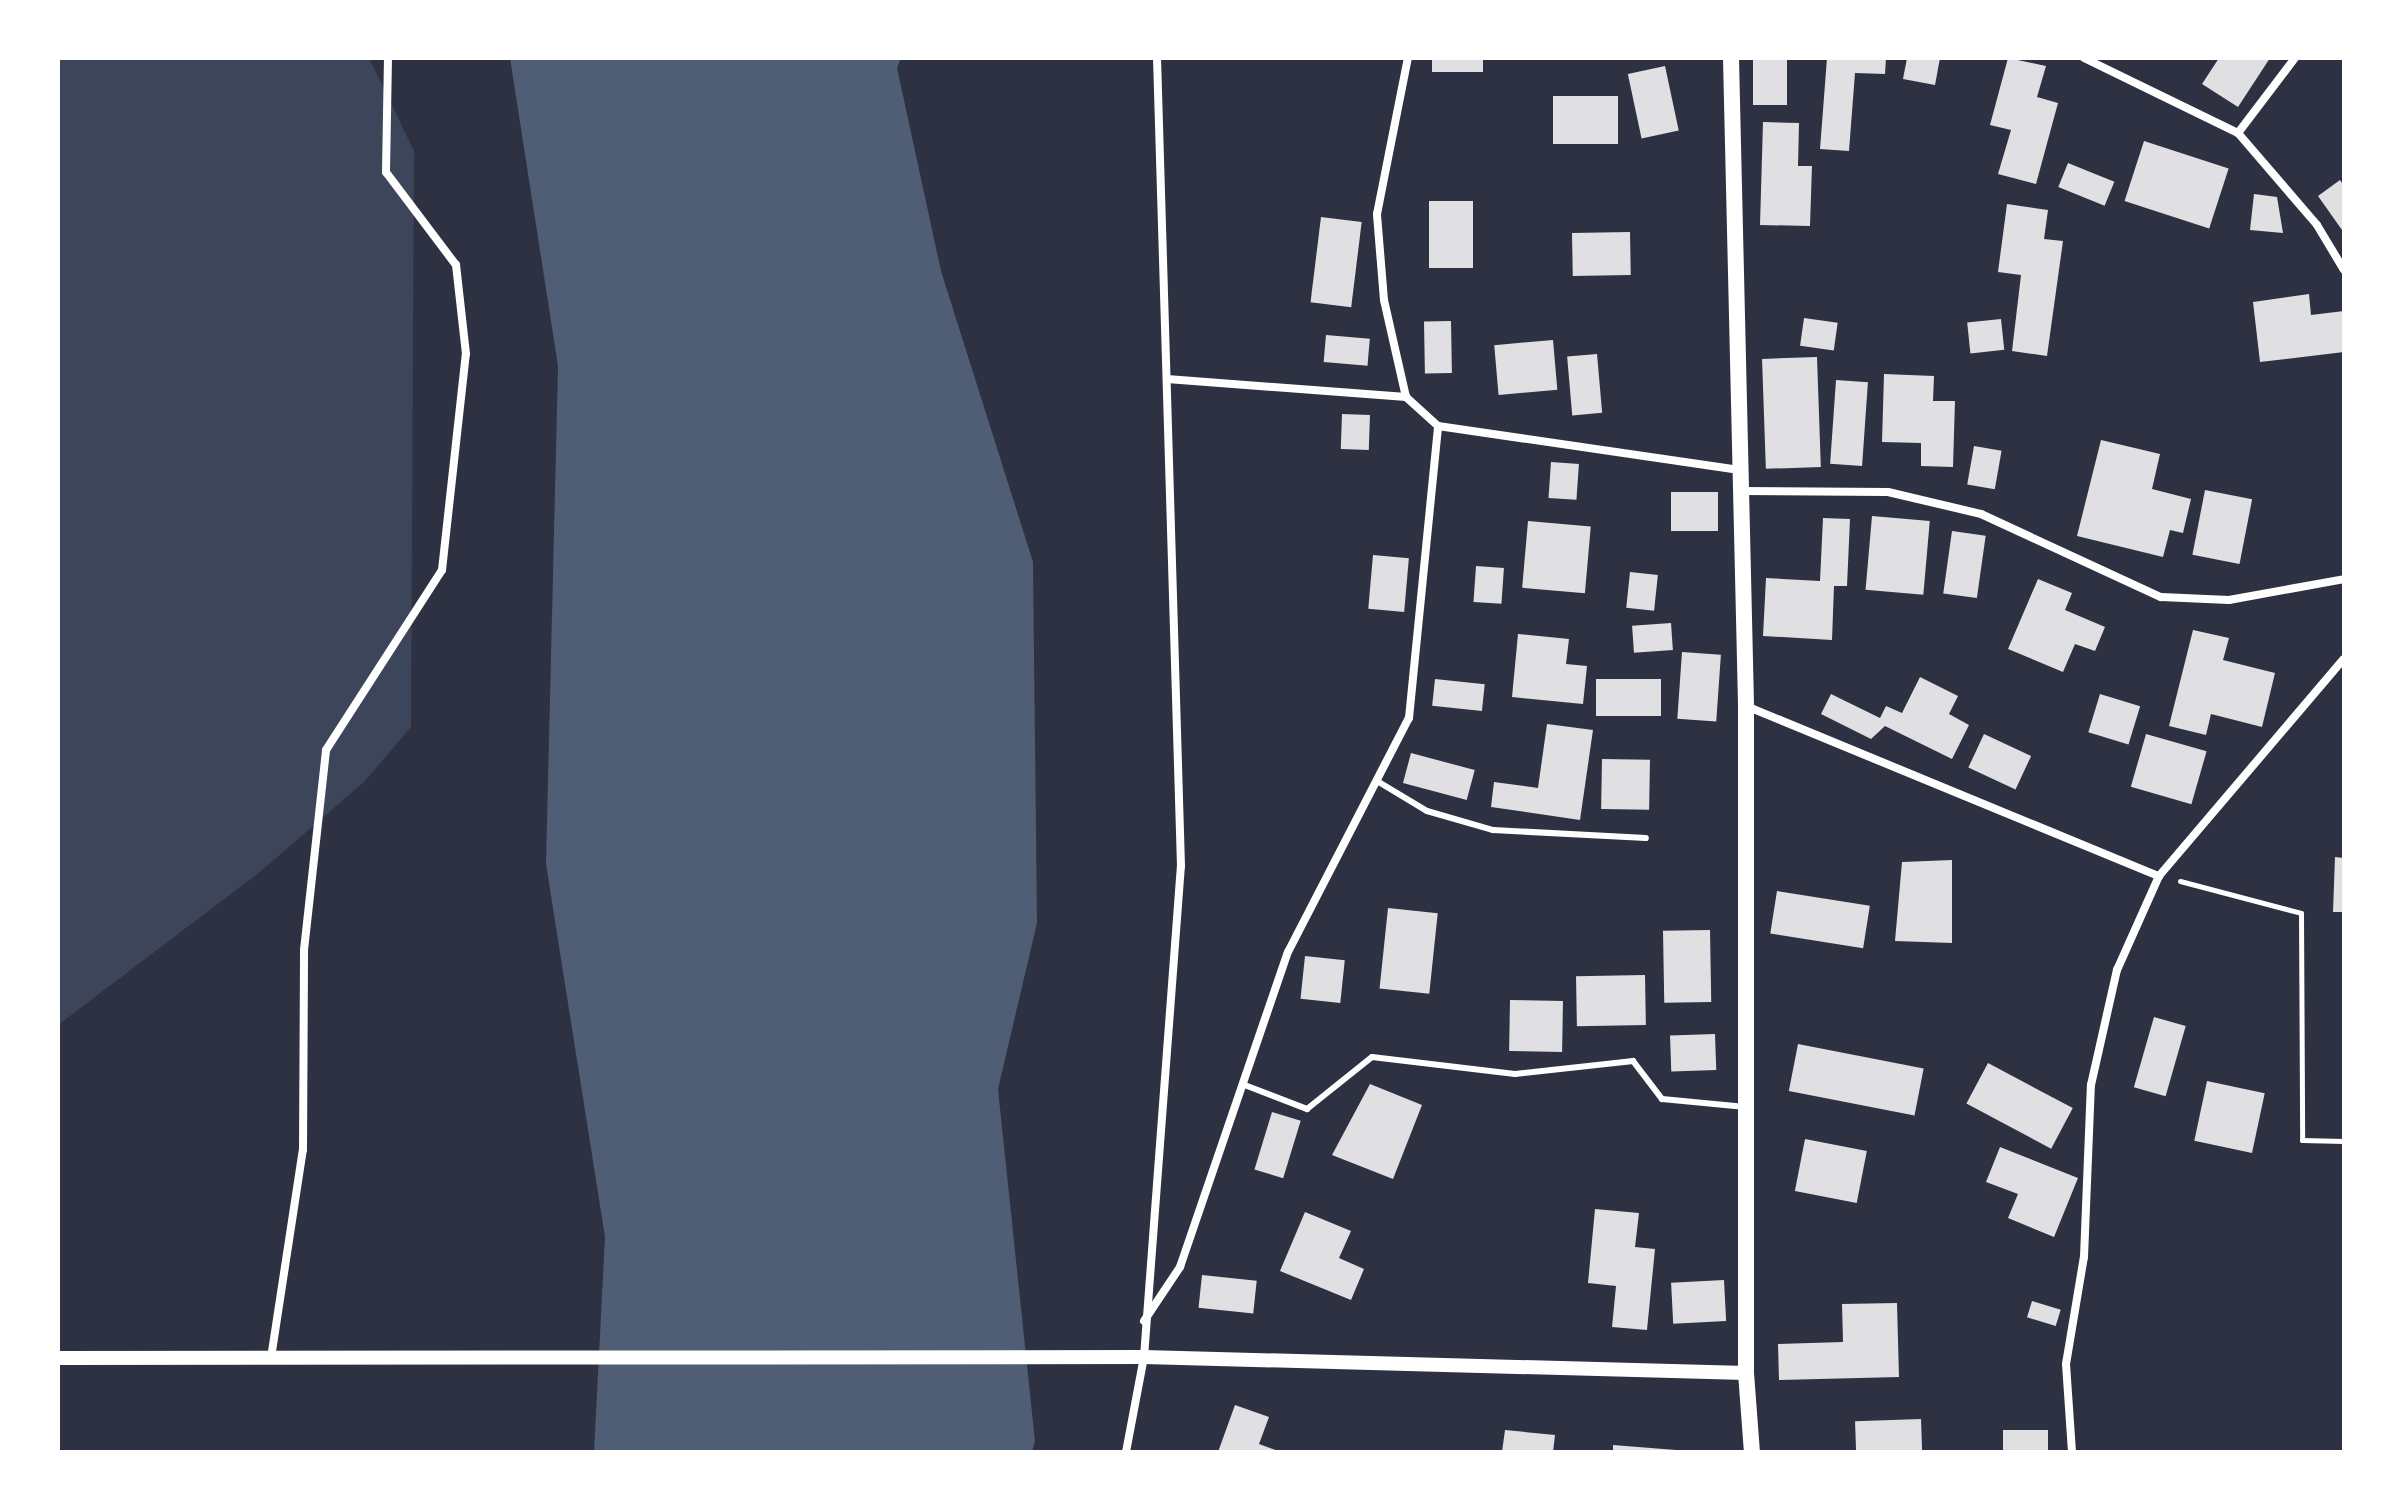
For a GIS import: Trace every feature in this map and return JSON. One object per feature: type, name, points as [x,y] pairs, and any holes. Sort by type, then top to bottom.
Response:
[{"type":"main road","points":[[1731,58],[1738,470],[1746,706],[1746,1373],[1752,1452]]},
{"type":"street","points":[[271,1360],[303,1150],[304,950],[326,750],[442,570],[466,354],[456,265],[386,172],[388,58]]},
{"type":"street","points":[[1126,1452],[1144,1357],[1144,1321],[1171,1044],[1181,866],[1157,58]]},
{"type":"street","points":[[1408,58],[1377,214],[1384,300],[1406,397],[1438,426],[1738,470]]},
{"type":"street","points":[[2084,58],[2238,133],[2317,225],[2344,270]]},
{"type":"street","points":[[2238,133],[2295,58]]},
{"type":"street","points":[[1167,379],[1406,397]]},
{"type":"street","points":[[1144,1321],[1180,1267],[1288,952],[1409,718],[1438,426]]},
{"type":"street","points":[[1740,491],[1888,492],[1981,514],[2161,597],[2229,600],[2344,579]]},
{"type":"street","points":[[2072,1452],[2066,1364],[2084,1257],[2091,1085],[2117,970],[2159,876],[2344,659]]},
{"type":"street","points":[[1746,706],[2159,876]]},
{"type":"street","points":[[58,1358],[1144,1357],[1746,1373]]},
{"type":"lane","points":[[1377,781],[1427,811],[1493,830],[1646,838]]},
{"type":"lane","points":[[1242,1084],[1307,1109],[1372,1057],[1515,1074],[1633,1061],[1662,1099],[1746,1107]]},
{"type":"path","points":[[2159,876],[2301,913],[2302,1140],[2344,1141]]},
{"type":"shaded area","points":[[58,58],[369,58],[414,151],[411,727],[365,781],[260,872],[58,1025]]},
{"type":"shaded area","points":[[510,58],[901,58],[897,68],[941,271],[1033,562],[1037,923],[998,1089],[1035,1441],[1032,1452],[594,1452],[605,1237],[546,864],[558,366]]},
{"type":"building","points":[[1432,58],[1483,58],[1483,72],[1432,72]]},
{"type":"building","points":[[1753,58],[1787,58],[1787,105],[1753,105]]},
{"type":"building","points":[[1827,58],[1886,58],[1885,74],[1855,73],[1849,151],[1820,149]]},
{"type":"building","points":[[1907,58],[1940,58],[1935,85],[1903,79]]},
{"type":"building","points":[[2008,58],[2046,66],[2037,97],[2058,103],[2036,184],[1998,174],[2011,130],[1990,125]]},
{"type":"building","points":[[2219,58],[2270,58],[2238,107],[2202,84]]},
{"type":"building","points":[[1665,66],[1679,131],[1642,138],[1628,74]]},
{"type":"building","points":[[1553,96],[1618,96],[1618,144],[1553,144]]},
{"type":"building","points":[[1763,122],[1799,123],[1798,166],[1812,166],[1810,226],[1760,225]]},
{"type":"building","points":[[2144,141],[2229,169],[2209,228],[2125,201]]},
{"type":"building","points":[[2068,163],[2114,182],[2105,206],[2058,187]]},
{"type":"building","points":[[2340,180],[2344,186],[2342,230],[2318,196]]},
{"type":"building","points":[[2254,194],[2277,197],[2283,233],[2250,230]]},
{"type":"building","points":[[1429,201],[1473,201],[1473,268],[1429,268]]},
{"type":"building","points":[[2007,204],[2048,210],[2044,239],[2063,241],[2047,356],[2012,351],[2021,275],[1998,272]]},
{"type":"building","points":[[1321,217],[1362,222],[1351,307],[1311,302]]},
{"type":"building","points":[[1630,232],[1631,275],[1573,276],[1572,233]]},
{"type":"building","points":[[2309,294],[2311,315],[2344,311],[2344,352],[2260,362],[2253,302]]},
{"type":"building","points":[[1804,318],[1838,323],[1834,350],[1800,346]]},
{"type":"building","points":[[2001,319],[2004,350],[1970,353],[1967,323]]},
{"type":"building","points":[[1424,321],[1451,321],[1452,373],[1425,373]]},
{"type":"building","points":[[1326,335],[1370,339],[1367,366],[1324,362]]},
{"type":"building","points":[[1553,340],[1557,390],[1499,395],[1494,345]]},
{"type":"building","points":[[1597,354],[1602,413],[1572,415],[1567,357]]},
{"type":"building","points":[[1817,357],[1821,467],[1766,469],[1762,359]]},
{"type":"building","points":[[1884,374],[1934,376],[1933,401],[1955,401],[1953,467],[1921,466],[1921,443],[1882,442]]},
{"type":"building","points":[[1836,380],[1868,382],[1862,466],[1830,464]]},
{"type":"building","points":[[1342,414],[1370,415],[1369,450],[1341,449]]},
{"type":"building","points":[[2101,440],[2160,454],[2152,489],[2191,499],[2183,533],[2170,530],[2163,557],[2077,536]]},
{"type":"building","points":[[1974,446],[2002,451],[1995,489],[1967,484]]},
{"type":"building","points":[[1551,462],[1579,464],[1576,500],[1548,498]]},
{"type":"building","points":[[2205,490],[2252,499],[2240,564],[2192,555]]},
{"type":"building","points":[[1671,492],[1718,492],[1718,531],[1671,531]]},
{"type":"building","points":[[1872,516],[1930,521],[1923,595],[1866,590]]},
{"type":"building","points":[[1823,518],[1850,519],[1847,586],[1834,586],[1832,640],[1763,636],[1766,578],[1820,581]]},
{"type":"building","points":[[1528,521],[1591,526],[1585,593],[1522,588]]},
{"type":"building","points":[[1952,531],[1986,536],[1977,598],[1943,593]]},
{"type":"building","points":[[1373,555],[1409,558],[1404,612],[1368,609]]},
{"type":"building","points":[[1476,566],[1504,568],[1501,604],[1473,602]]},
{"type":"building","points":[[1630,572],[1658,575],[1654,611],[1626,608]]},
{"type":"building","points":[[2038,579],[2072,593],[2065,610],[2105,627],[2095,651],[2075,644],[2063,672],[2008,649]]},
{"type":"building","points":[[1671,623],[1673,650],[1634,653],[1632,626]]},
{"type":"building","points":[[2193,630],[2229,638],[2223,660],[2275,673],[2262,727],[2211,714],[2206,735],[2169,726]]},
{"type":"building","points":[[1518,634],[1569,639],[1566,664],[1587,666],[1583,704],[1512,697]]},
{"type":"building","points":[[1682,652],[1721,655],[1716,722],[1677,719]]},
{"type":"building","points":[[1920,677],[1958,696],[1949,714],[1969,725],[1952,759],[1885,726],[1871,739],[1821,714],[1831,694],[1880,718],[1886,706],[1902,713]]},
{"type":"building","points":[[1435,679],[1485,684],[1482,711],[1432,706]]},
{"type":"building","points":[[1596,679],[1661,679],[1661,716],[1596,716]]},
{"type":"building","points":[[2100,694],[2140,706],[2128,745],[2088,732]]},
{"type":"building","points":[[1547,724],[1593,730],[1580,820],[1491,807],[1494,782],[1538,788]]},
{"type":"building","points":[[1984,734],[2031,756],[2015,790],[1968,768]]},
{"type":"building","points":[[2146,734],[2207,751],[2191,804],[2131,787]]},
{"type":"building","points":[[1411,753],[1475,770],[1467,800],[1403,783]]},
{"type":"building","points":[[1602,759],[1650,760],[1649,810],[1601,809]]},
{"type":"building","points":[[2335,857],[2344,858],[2344,912],[2333,912]]},
{"type":"building","points":[[1952,860],[1952,943],[1895,941],[1902,862]]},
{"type":"building","points":[[1777,891],[1870,906],[1863,948],[1770,933]]},
{"type":"building","points":[[1388,908],[1438,913],[1429,994],[1380,989]]},
{"type":"building","points":[[1710,930],[1711,1002],[1664,1003],[1663,931]]},
{"type":"building","points":[[1305,956],[1345,960],[1340,1003],[1301,999]]},
{"type":"building","points":[[1645,975],[1646,1025],[1577,1026],[1576,976]]},
{"type":"building","points":[[1510,1000],[1563,1001],[1562,1052],[1509,1051]]},
{"type":"building","points":[[2154,1017],[2186,1026],[2166,1096],[2134,1087]]},
{"type":"building","points":[[1715,1034],[1716,1070],[1671,1072],[1670,1036]]},
{"type":"building","points":[[1798,1044],[1924,1068],[1914,1116],[1789,1091]]},
{"type":"building","points":[[1988,1063],[2073,1108],[2051,1149],[1966,1104]]},
{"type":"building","points":[[2207,1081],[2265,1093],[2252,1153],[2194,1141]]},
{"type":"building","points":[[1370,1084],[1422,1105],[1393,1179],[1332,1155]]},
{"type":"building","points":[[1272,1112],[1301,1121],[1283,1178],[1254,1169]]},
{"type":"building","points":[[1805,1139],[1867,1151],[1857,1203],[1795,1191]]},
{"type":"building","points":[[2000,1147],[2078,1178],[2054,1237],[2008,1218],[2018,1194],[1986,1182]]},
{"type":"building","points":[[1595,1209],[1639,1213],[1635,1247],[1655,1249],[1647,1330],[1612,1327],[1616,1286],[1588,1283]]},
{"type":"building","points":[[1305,1212],[1351,1231],[1339,1258],[1364,1269],[1351,1300],[1280,1271]]},
{"type":"building","points":[[1202,1275],[1257,1281],[1253,1314],[1199,1308]]},
{"type":"building","points":[[1724,1280],[1726,1321],[1673,1324],[1671,1283]]},
{"type":"building","points":[[2032,1301],[2061,1310],[2056,1326],[2027,1317]]},
{"type":"building","points":[[1897,1303],[1899,1377],[1779,1380],[1778,1344],[1843,1342],[1842,1304]]},
{"type":"building","points":[[1235,1405],[1269,1417],[1259,1444],[1281,1452],[1218,1452]]},
{"type":"building","points":[[1921,1419],[1922,1452],[1856,1452],[1855,1421]]},
{"type":"building","points":[[1505,1430],[1555,1435],[1553,1452],[1502,1452]]},
{"type":"building","points":[[2003,1430],[2048,1430],[2048,1452],[2003,1452]]},
{"type":"building","points":[[1613,1445],[1676,1450],[1676,1452],[1613,1452]]}]
